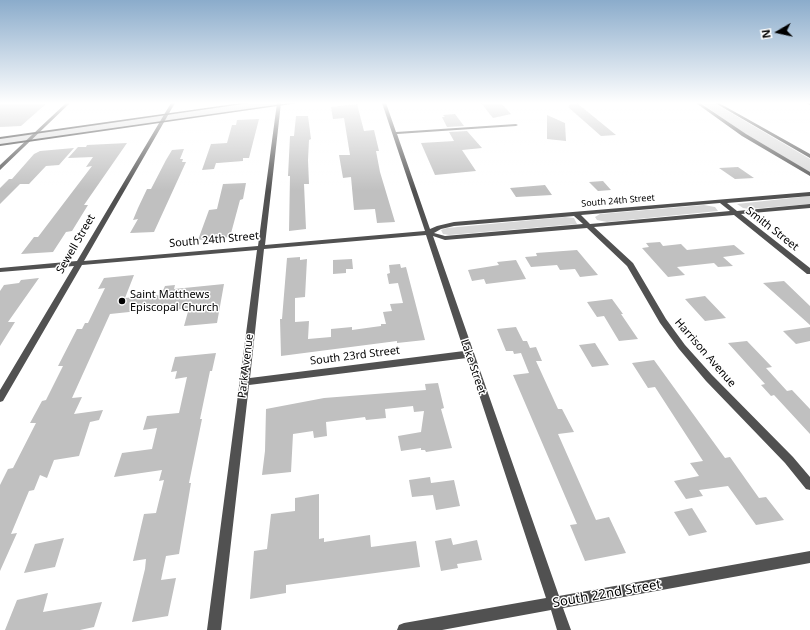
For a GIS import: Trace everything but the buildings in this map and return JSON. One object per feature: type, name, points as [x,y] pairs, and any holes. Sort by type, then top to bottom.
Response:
[{"type":"main road","points":[[0,138],[35,132]]},
{"type":"main road","points":[[0,146],[92,132]]},
{"type":"street","points":[[0,168],[37,132]]},
{"type":"street","name":"Sewell Street","points":[[0,398],[156,132]]},
{"type":"street","name":"Park Avenue","points":[[214,630],[275,132]]},
{"type":"street","points":[[395,133],[405,132]]},
{"type":"street","points":[[740,132],[810,174]]},
{"type":"street","points":[[769,132],[810,156]]},
{"type":"street","name":"Lake Street","points":[[395,133],[564,630]]},
{"type":"street","name":"South 24th Street","points":[[429,233],[439,227],[454,224],[810,194]]},
{"type":"street","name":"Smith Street","points":[[721,201],[810,272]]},
{"type":"street","name":"South 24th Street","points":[[0,270],[429,233],[450,238],[810,206]]},
{"type":"street","name":"Harrison Avenue","points":[[575,213],[630,265],[663,321],[682,347],[709,378],[759,427],[810,485]]},
{"type":"street","name":"South 23rd Street","points":[[244,382],[469,354]]},
{"type":"street","name":"South 22nd Street","points":[[404,630],[810,557]]},
{"type":"shaded area","points":[[40,132],[89,132],[0,145],[0,138]]},
{"type":"shaded area","points":[[743,132],[764,132],[810,159],[810,173]]},
{"type":"shaded area","points":[[810,196],[810,204],[750,209],[743,208],[737,204]]},
{"type":"shaded area","points":[[704,205],[715,207],[718,211],[607,222],[597,220],[595,217],[600,214]]},
{"type":"shaded area","points":[[565,217],[574,218],[577,224],[449,235],[443,234],[441,230],[447,228]]},
{"type":"place","name":"Saint Matthews Episcopal Church","points":[[122,301]]}]
